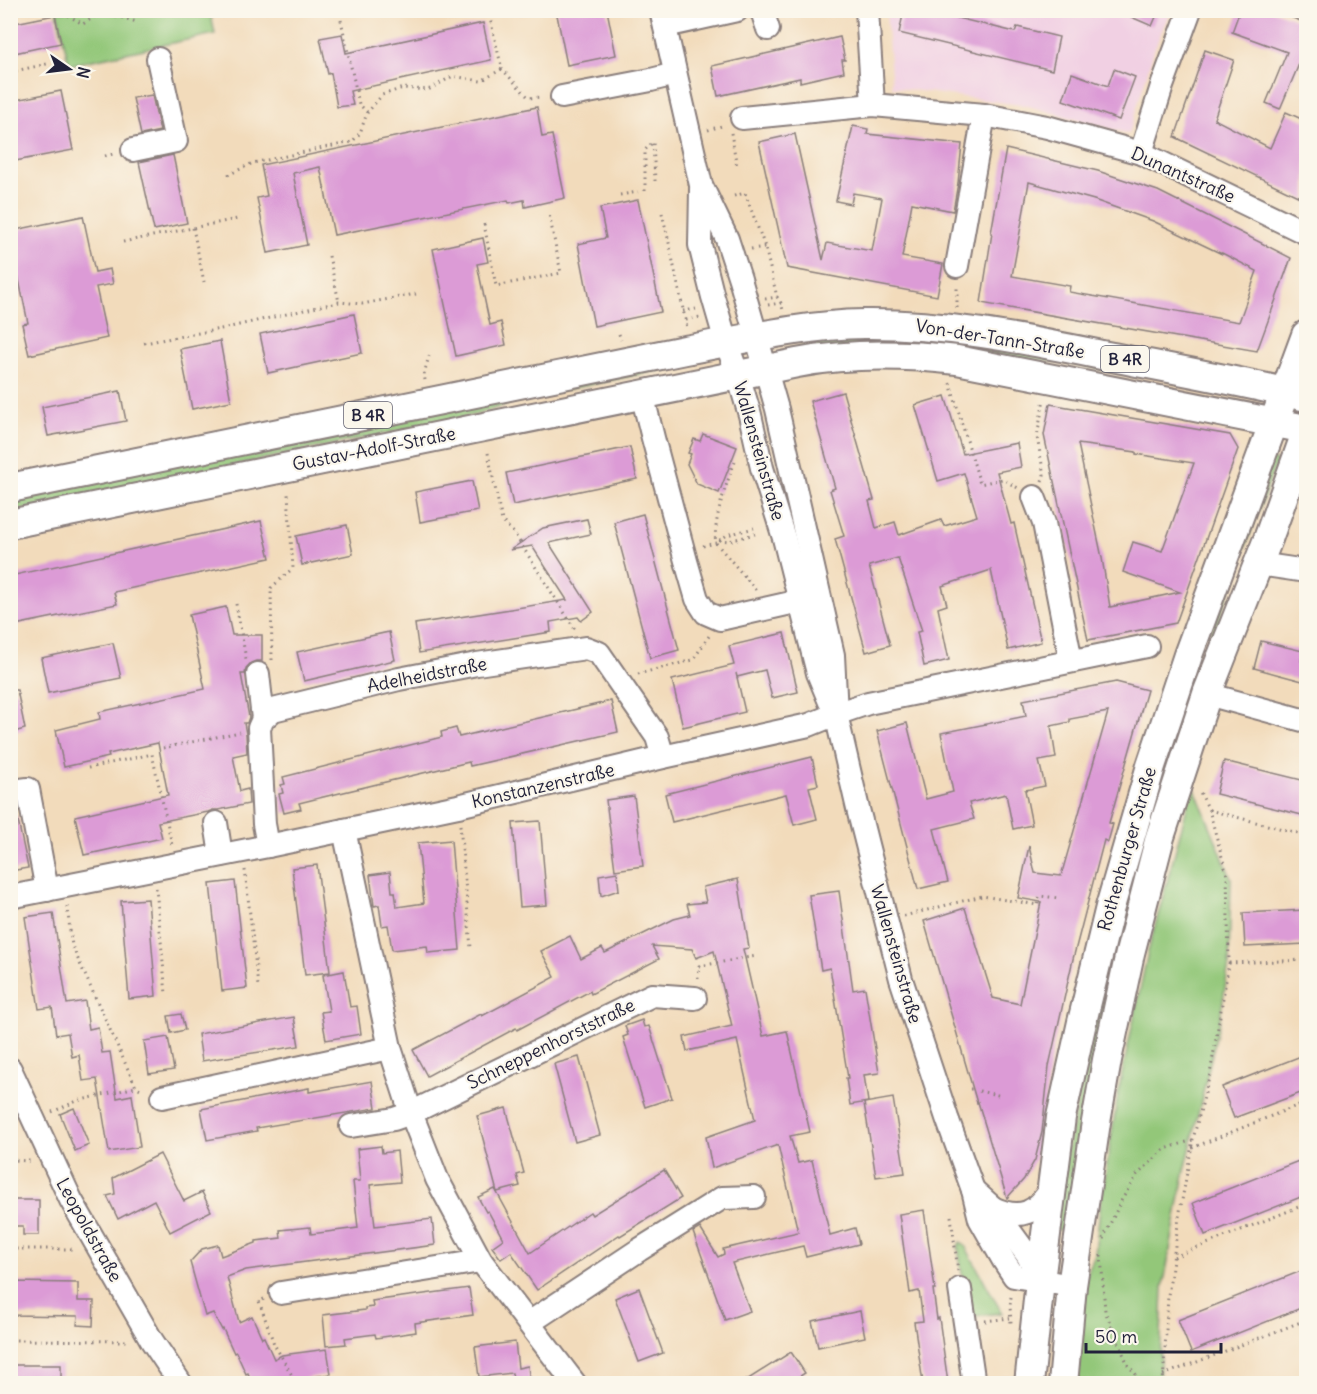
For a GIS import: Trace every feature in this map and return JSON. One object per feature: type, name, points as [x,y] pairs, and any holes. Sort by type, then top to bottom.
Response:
[{"type":"main road","name":"Von-der-Tann-Straße","points":[[726,342],[842,325],[885,324],[943,328],[1063,347],[1296,394]]},
{"type":"main road","name":"Rothenburger Straße","points":[[1029,1383],[1057,1147],[1067,1088],[1095,965],[1118,878],[1169,712],[1274,423],[1296,394],[1306,334]]},
{"type":"main road","name":"Gustav-Adolf-Straße","points":[[10,488],[726,342]]},
{"type":"main road","name":"Von-der-Tann-Straße","points":[[738,375],[804,361],[836,357],[884,354],[934,357],[1306,431]]},
{"type":"main road","name":"Gustav-Adolf-Straße","points":[[10,524],[738,375]]},
{"type":"main road","name":"Rothenburger Straße","points":[[1062,1383],[1072,1286],[1101,1091],[1130,953],[1160,837],[1207,694],[1258,564],[1306,431]]},
{"type":"street","points":[[663,18],[737,10]]},
{"type":"street","points":[[867,10],[873,105]]},
{"type":"street","points":[[1141,153],[1162,86],[1190,10]]},
{"type":"street","name":"Wallensteinstraße","points":[[663,18],[701,185],[727,239],[779,416],[810,598],[818,672],[836,714],[905,994],[973,1190],[980,1219],[1004,1261],[1014,1276],[1072,1286]]},
{"type":"street","points":[[133,150],[176,141],[158,59]]},
{"type":"street","points":[[562,97],[675,74]]},
{"type":"street","name":"Dunantstraße","points":[[742,118],[873,105],[984,115],[1047,127],[1141,153],[1306,233]]},
{"type":"street","points":[[957,266],[984,115]]},
{"type":"street","name":"Wallensteinstraße","points":[[701,185],[700,245],[717,314],[750,415],[762,468],[784,538],[810,598]]},
{"type":"street","points":[[642,394],[652,438],[698,599],[706,613],[720,619],[810,598]]},
{"type":"street","points":[[1034,497],[1044,523],[1071,661]]},
{"type":"street","points":[[1258,564],[1306,571]]},
{"type":"street","name":"Konstanzenstraße","points":[[10,897],[458,806],[809,725],[868,703],[1147,646]]},
{"type":"street","points":[[586,648],[598,653],[657,737],[663,757]]},
{"type":"street","name":"Adelheidstraße","points":[[261,723],[273,710],[399,679],[477,664],[586,648]]},
{"type":"street","points":[[265,670],[261,723],[264,824],[268,846]]},
{"type":"street","points":[[1207,694],[1306,721]]},
{"type":"street","points":[[20,790],[28,789],[56,888]]},
{"type":"street","points":[[216,824],[232,853]]},
{"type":"street","points":[[344,830],[390,1048],[411,1113],[437,1179],[481,1261],[575,1383]]},
{"type":"street","name":"Schneppenhorststraße","points":[[351,1126],[394,1119],[411,1113],[652,995],[695,998]]},
{"type":"street","points":[[162,1097],[390,1048]]},
{"type":"street","name":"Leopoldstraße","points":[[10,1069],[70,1200],[152,1341],[182,1383]]},
{"type":"street","points":[[993,1208],[1014,1214],[1027,1213],[1046,1198],[1052,1188]]},
{"type":"street","name":"Wallensteinstraße","points":[[973,1190],[993,1208],[1028,1256],[1040,1281]]},
{"type":"street","points":[[529,1323],[722,1198],[754,1197]]},
{"type":"street","points":[[281,1293],[481,1261]]},
{"type":"street","points":[[960,1289],[974,1383]]},
{"type":"path","points":[[65,10],[69,16],[83,24],[102,12],[137,22]]},
{"type":"path","points":[[488,10],[501,69],[529,98],[562,97]]},
{"type":"path","points":[[340,20],[359,104],[367,113]]},
{"type":"path","points":[[10,72],[47,64]]},
{"type":"path","points":[[228,175],[254,163],[352,142],[360,133],[367,113],[382,95],[403,88],[428,90],[453,76],[481,81],[501,69]]},
{"type":"path","points":[[732,141],[737,167]]},
{"type":"path","points":[[645,191],[645,150],[653,142],[655,181]]},
{"type":"path","points":[[620,195],[638,192]]},
{"type":"path","points":[[734,196],[745,193],[765,247],[777,297]]},
{"type":"path","points":[[662,213],[691,349]]},
{"type":"path","points":[[484,225],[496,286],[561,273],[549,214]]},
{"type":"path","points":[[123,242],[237,219]]},
{"type":"path","points":[[193,228],[204,282]]},
{"type":"path","points":[[751,249],[765,247]]},
{"type":"path","points":[[329,256],[339,302]]},
{"type":"path","points":[[957,266],[957,310]]},
{"type":"path","points":[[144,343],[226,328],[339,302],[362,304],[416,294]]},
{"type":"path","points":[[619,334],[621,340]]},
{"type":"path","points":[[425,380],[424,374],[429,356]]},
{"type":"path","points":[[948,377],[980,484],[1002,479],[1034,497],[1044,476],[1037,437],[1045,395]]},
{"type":"path","points":[[488,453],[502,521],[514,533],[586,648]]},
{"type":"path","points":[[735,462],[714,534],[757,592]]},
{"type":"path","points":[[265,670],[271,588],[293,568],[288,494]]},
{"type":"path","points":[[699,548],[727,535],[754,528]]},
{"type":"path","points":[[717,541],[729,541],[755,534]]},
{"type":"path","points":[[617,680],[693,660],[720,619]]},
{"type":"path","points":[[163,748],[261,723]]},
{"type":"path","points":[[87,768],[152,754],[165,866],[166,994]]},
{"type":"path","points":[[1163,1383],[1168,1296],[1179,1217],[1193,1139],[1210,1074],[1229,963],[1227,875],[1209,810],[1197,786]]},
{"type":"path","points":[[458,806],[471,948]]},
{"type":"path","points":[[1209,810],[1306,835]]},
{"type":"path","points":[[232,853],[258,986]]},
{"type":"path","points":[[56,888],[72,946],[136,1087]]},
{"type":"path","points":[[886,921],[982,896],[1038,905],[1040,896],[1059,898]]},
{"type":"path","points":[[695,998],[699,966],[757,956]]},
{"type":"path","points":[[1229,963],[1306,960]]},
{"type":"path","points":[[34,1120],[77,1101],[136,1087],[162,1097]]},
{"type":"path","points":[[979,1091],[1002,1096]]},
{"type":"path","points":[[1192,1148],[1306,1101]]},
{"type":"path","points":[[1102,1243],[1121,1201],[1137,1175],[1165,1149],[1193,1139]]},
{"type":"path","points":[[1173,1257],[1306,1204]]},
{"type":"path","points":[[951,1216],[960,1289]]},
{"type":"path","points":[[10,1250],[99,1249]]},
{"type":"path","points":[[1101,1253],[1105,1311],[1128,1365],[1144,1383]]},
{"type":"path","points":[[281,1293],[259,1301],[274,1344],[297,1383]]},
{"type":"path","points":[[965,1323],[1010,1318]]},
{"type":"path","points":[[1163,1375],[1306,1320]]},
{"type":"path","points":[[10,1340],[152,1341]]},
{"type":"shaded area","points":[[886,11],[1170,11],[1154,50],[1129,134],[1028,106],[892,87]]},
{"type":"green space","points":[[57,11],[210,11],[215,34],[69,65]]},
{"type":"green space","points":[[876,339],[1026,350],[1123,373],[1045,360],[988,355],[801,352],[800,347],[844,340]]},
{"type":"green space","points":[[688,358],[689,364],[522,399],[479,414],[11,512],[11,496]]},
{"type":"green space","points":[[1270,459],[1277,461],[1185,712],[1163,785],[1070,1231],[1054,1229],[1059,1187],[1125,882]]},
{"type":"green space","points":[[1192,789],[1195,789],[1231,878],[1229,964],[1219,1024],[1182,1184],[1163,1288],[1159,1383],[1078,1384],[1086,1277],[1095,1254],[1119,1088],[1148,952]]},
{"type":"green space","points":[[960,1242],[964,1244],[1002,1313],[974,1316],[964,1288],[958,1247]]},
{"type":"building","points":[[556,10],[607,10],[616,55],[567,65]]},
{"type":"building","points":[[904,10],[946,10],[945,15],[1015,32],[1017,27],[1059,37],[1052,70],[899,33]]},
{"type":"building","points":[[1115,10],[1159,10],[1152,26]]},
{"type":"building","points":[[1240,10],[1272,10],[1306,23],[1306,59],[1302,57],[1280,109],[1266,103],[1287,52],[1232,32]]},
{"type":"building","points":[[55,15],[61,43],[10,54],[10,24]]},
{"type":"building","points":[[483,23],[491,60],[350,91],[353,105],[337,107],[331,73],[328,74],[320,38],[342,34],[346,53]]},
{"type":"building","points":[[840,37],[845,60],[842,60],[844,72],[800,82],[800,78],[718,96],[712,66]]},
{"type":"building","points":[[1205,50],[1234,60],[1214,119],[1270,148],[1286,112],[1306,121],[1306,200],[1175,137]]},
{"type":"building","points":[[1114,69],[1135,77],[1119,120],[1063,100],[1072,73],[1108,86]]},
{"type":"building","points":[[61,91],[73,150],[10,162],[10,101]]},
{"type":"building","points":[[152,95],[160,131],[141,135],[133,98]]},
{"type":"building","points":[[537,107],[542,137],[552,135],[565,198],[525,207],[524,200],[509,203],[508,200],[334,235],[320,167],[293,173],[307,245],[268,253],[257,198],[267,196],[261,165]]},
{"type":"building","points":[[853,126],[868,129],[867,134],[962,144],[953,211],[912,203],[902,257],[943,264],[937,296],[787,268],[759,142],[795,134],[823,260],[827,243],[872,251],[882,198],[853,193],[851,204],[836,201]]},
{"type":"building","points":[[1006,149],[1098,171],[1158,191],[1291,258],[1257,351],[981,303]],"holes":[[[1029,182],[1094,200],[1153,221],[1257,271],[1239,322],[1069,292],[1070,286],[1012,276]]]},
{"type":"building","points":[[173,155],[187,223],[154,230],[139,162]]},
{"type":"building","points":[[638,200],[661,312],[594,326],[578,244],[606,238],[600,208]]},
{"type":"building","points":[[83,216],[95,272],[110,269],[113,284],[96,287],[107,338],[29,355],[22,324],[28,323],[13,251],[10,252],[10,231]]},
{"type":"building","points":[[483,238],[488,262],[477,264],[490,325],[501,322],[506,345],[456,356],[433,249]]},
{"type":"building","points":[[354,314],[362,353],[268,373],[260,334]]},
{"type":"building","points":[[220,341],[231,401],[192,409],[180,349]]},
{"type":"building","points":[[120,391],[126,421],[48,436],[42,407]]},
{"type":"building","points":[[843,392],[874,500],[869,501],[876,528],[895,522],[899,535],[941,520],[944,526],[977,516],[964,473],[938,481],[915,405],[945,396],[963,454],[1017,443],[1021,467],[997,472],[1011,524],[1014,523],[1041,642],[1008,650],[991,570],[942,586],[947,605],[938,608],[949,660],[924,666],[917,632],[922,631],[898,558],[869,566],[890,645],[866,652],[835,539],[844,536],[830,490],[835,488],[810,401]]},
{"type":"building","points":[[1050,404],[1230,435],[1238,449],[1176,623],[1088,640],[1044,435]],"holes":[[[1078,444],[1136,452],[1136,454],[1194,463],[1162,551],[1133,542],[1123,572],[1180,592],[1110,607]]]},
{"type":"building","points":[[703,434],[737,447],[719,493],[697,484],[687,464],[691,454],[688,453],[694,439],[700,441]]},
{"type":"building","points":[[630,447],[637,479],[513,505],[506,473]]},
{"type":"building","points":[[472,481],[478,511],[420,522],[415,492]]},
{"type":"building","points":[[643,514],[679,650],[650,658],[614,522]]},
{"type":"building","points":[[587,519],[591,534],[549,543],[593,612],[581,621],[578,617],[550,622],[551,632],[419,653],[415,624],[567,600],[532,546],[510,550],[543,528]]},
{"type":"building","points":[[261,521],[270,558],[114,592],[117,604],[10,626],[10,576]]},
{"type":"building","points":[[347,525],[353,554],[302,565],[296,536]]},
{"type":"building","points":[[226,607],[232,635],[262,635],[262,661],[251,663],[246,668],[245,674],[241,674],[249,717],[247,723],[244,723],[247,753],[233,756],[240,791],[248,789],[249,804],[158,822],[162,838],[84,855],[75,816],[168,795],[158,743],[64,767],[56,730],[100,719],[99,712],[205,689],[189,615]]},
{"type":"building","points":[[389,632],[395,660],[304,681],[297,652]]},
{"type":"building","points":[[784,633],[798,692],[772,698],[765,670],[737,677],[736,673],[745,712],[683,727],[672,680],[734,665],[729,646]]},
{"type":"building","points":[[1261,641],[1303,651],[1301,661],[1306,662],[1306,682],[1254,668]]},
{"type":"building","points":[[113,643],[121,678],[48,693],[41,658]]},
{"type":"building","points":[[1116,682],[1147,690],[1109,823],[1113,824],[1108,842],[1104,840],[1073,959],[1049,1066],[1042,1132],[1035,1160],[1024,1179],[1007,1198],[924,921],[965,908],[993,998],[1020,1004],[1041,902],[1018,898],[1029,846],[1035,873],[1061,876],[1108,712],[1070,719],[1070,722],[1051,726],[1056,758],[1039,761],[1045,786],[1025,790],[1032,825],[1013,829],[1006,794],[969,803],[974,819],[934,829],[948,882],[918,889],[877,731],[907,723],[926,799],[953,792],[941,733],[1026,716],[1023,700]]},
{"type":"building","points":[[10,690],[17,690],[25,729],[10,733]]},
{"type":"building","points":[[611,701],[618,732],[470,766],[469,762],[319,798],[299,803],[301,809],[284,813],[279,794],[283,793],[281,785],[285,784],[283,777],[442,737],[441,732],[456,728],[459,737]]},
{"type":"building","points":[[812,757],[818,785],[809,787],[817,819],[794,825],[786,794],[672,822],[665,794]]},
{"type":"building","points":[[1224,761],[1306,781],[1306,816],[1216,794]]},
{"type":"building","points":[[634,796],[643,866],[615,870],[606,800]]},
{"type":"building","points":[[17,816],[28,868],[10,871],[10,817]]},
{"type":"building","points":[[540,821],[547,905],[520,907],[513,823]]},
{"type":"building","points":[[451,840],[460,950],[428,953],[427,946],[392,950],[388,925],[382,926],[379,905],[374,906],[370,875],[390,872],[392,892],[395,892],[397,907],[424,903],[418,843]]},
{"type":"building","points":[[317,865],[330,972],[305,975],[292,868]]},
{"type":"building","points":[[617,872],[619,890],[601,896],[599,875]]},
{"type":"building","points":[[738,879],[749,948],[743,949],[763,1036],[787,1031],[810,1132],[790,1136],[798,1163],[812,1160],[830,1235],[855,1228],[859,1244],[806,1257],[803,1246],[732,1263],[750,1311],[725,1320],[693,1232],[700,1228],[718,1257],[724,1254],[723,1249],[798,1232],[778,1145],[712,1168],[706,1137],[755,1120],[737,1040],[687,1051],[684,1037],[732,1026],[714,951],[696,958],[692,949],[652,946],[659,959],[591,994],[590,991],[517,1030],[516,1028],[427,1076],[413,1050],[555,977],[541,951],[570,936],[581,959],[602,948],[605,953],[674,919],[690,915],[687,904],[706,902],[703,887]]},
{"type":"building","points":[[235,881],[247,988],[222,991],[210,884]]},
{"type":"building","points":[[839,891],[853,990],[865,988],[879,1073],[864,1075],[868,1102],[850,1105],[846,1078],[848,1078],[830,968],[821,970],[809,895]]},
{"type":"building","points":[[148,899],[156,996],[129,999],[121,901]]},
{"type":"building","points":[[1306,910],[1306,944],[1245,947],[1243,913]]},
{"type":"building","points":[[53,913],[67,1004],[85,1001],[89,1029],[98,1027],[102,1053],[110,1052],[117,1098],[132,1095],[140,1147],[109,1152],[97,1079],[83,1081],[79,1055],[72,1057],[68,1033],[56,1035],[52,1007],[39,1009],[25,917]]},
{"type":"building","points":[[344,971],[350,1007],[357,1006],[361,1034],[326,1040],[321,1012],[329,1011],[323,975]]},
{"type":"building","points":[[181,1014],[185,1030],[171,1033],[168,1016]]},
{"type":"building","points":[[294,1017],[299,1046],[202,1061],[198,1034]]},
{"type":"building","points":[[642,1020],[644,1027],[649,1026],[672,1098],[645,1107],[623,1037],[628,1035],[625,1026]]},
{"type":"building","points":[[168,1037],[174,1070],[149,1074],[144,1041]]},
{"type":"building","points":[[1306,1054],[1306,1091],[1234,1118],[1222,1087]]},
{"type":"building","points":[[579,1057],[600,1135],[575,1142],[554,1064]]},
{"type":"building","points":[[372,1081],[376,1108],[256,1128],[257,1131],[207,1140],[201,1109],[309,1088],[309,1092]]},
{"type":"building","points":[[893,1098],[905,1173],[876,1177],[864,1103]]},
{"type":"building","points":[[74,1108],[89,1145],[75,1151],[60,1114]]},
{"type":"building","points":[[506,1108],[524,1173],[517,1175],[520,1186],[497,1192],[477,1116]]},
{"type":"building","points":[[381,1146],[382,1153],[397,1151],[400,1182],[370,1185],[375,1226],[432,1219],[435,1245],[246,1270],[227,1277],[239,1322],[252,1316],[274,1359],[282,1355],[327,1349],[331,1374],[288,1381],[289,1383],[252,1383],[213,1313],[205,1316],[190,1262],[202,1249],[218,1245],[221,1256],[256,1243],[256,1241],[281,1238],[280,1230],[310,1227],[311,1234],[358,1228],[353,1181],[360,1181],[357,1149]]},
{"type":"building","points":[[160,1154],[184,1201],[202,1192],[211,1211],[170,1232],[154,1200],[118,1219],[107,1196],[115,1194],[113,1178]]},
{"type":"building","points":[[1306,1158],[1306,1195],[1205,1235],[1193,1203]]},
{"type":"building","points":[[664,1170],[681,1198],[619,1235],[537,1290],[511,1252],[501,1259],[492,1247],[503,1239],[478,1197],[495,1189],[530,1253],[590,1212],[592,1215]]},
{"type":"building","points":[[10,1200],[39,1200],[39,1235],[23,1235],[23,1226],[10,1226]]},
{"type":"building","points":[[924,1210],[937,1319],[939,1318],[948,1383],[923,1383],[914,1322],[923,1321],[919,1291],[910,1293],[899,1214]]},
{"type":"building","points":[[1306,1269],[1306,1306],[1191,1352],[1178,1320]]},
{"type":"building","points":[[10,1282],[78,1283],[78,1301],[94,1301],[93,1326],[77,1325],[78,1316],[10,1315]]},
{"type":"building","points":[[469,1288],[473,1315],[415,1323],[416,1332],[376,1338],[375,1334],[345,1338],[346,1344],[326,1346],[323,1315],[365,1310],[365,1308],[373,1307],[372,1301]]},
{"type":"building","points":[[639,1288],[663,1353],[639,1362],[615,1298]]},
{"type":"building","points":[[860,1311],[865,1337],[818,1347],[812,1321]]},
{"type":"building","points":[[515,1342],[518,1368],[528,1366],[530,1383],[514,1383],[512,1373],[479,1377],[475,1347]]},
{"type":"building","points":[[791,1352],[805,1373],[789,1383],[742,1383]]},
{"type":"building","points":[[10,1365],[61,1365],[61,1383],[10,1383]]}]
